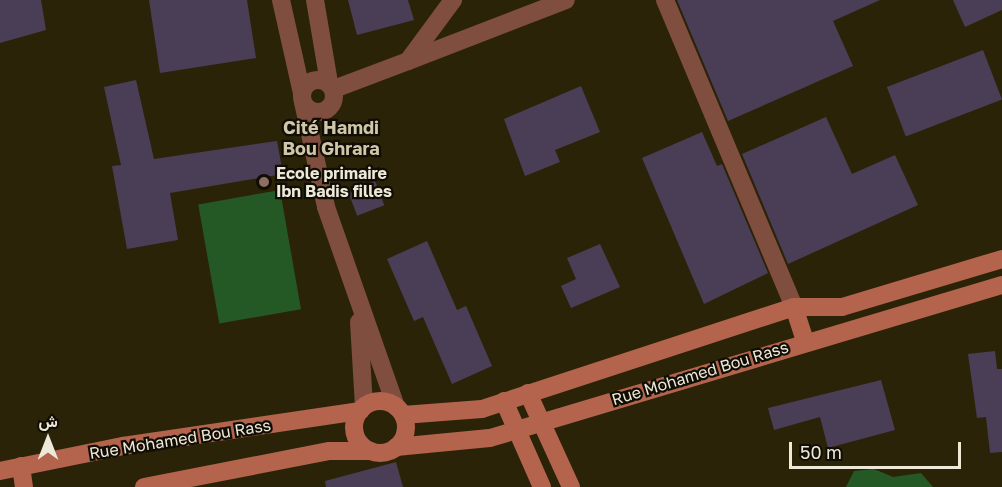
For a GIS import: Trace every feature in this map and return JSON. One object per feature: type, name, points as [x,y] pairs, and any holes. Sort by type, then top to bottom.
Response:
[{"type":"street","points":[[144,487],[330,451],[371,451],[396,447],[405,433],[400,411],[359,305],[326,207],[314,131],[302,97],[281,0]]},
{"type":"street","points":[[314,131],[331,93],[315,0]]},
{"type":"street","points":[[408,61],[453,0]]},
{"type":"street","points":[[302,97],[316,112],[331,93],[566,0]]},
{"type":"street","points":[[665,0],[794,307],[805,340]]},
{"type":"street","points":[[302,97],[312,80],[331,93]]},
{"type":"street","name":"Rue Mohamed Bou Rass","points":[[400,411],[482,409],[794,307],[842,307],[1002,259]]},
{"type":"street","name":"Rue Mohamed Bou Rass","points":[[396,447],[517,430],[805,340],[1002,285]]},
{"type":"street","points":[[359,305],[362,409],[355,434],[371,451]]},
{"type":"street","points":[[528,393],[571,487]]},
{"type":"street","points":[[362,409],[380,401],[400,411]]},
{"type":"street","points":[[504,401],[542,487]]},
{"type":"street","name":"Rue Mohamed Bou Rass","points":[[0,471],[362,409]]},
{"type":"street","points":[[21,466],[24,487]]},
{"type":"green space","points":[[280,190],[301,309],[219,324],[198,204]]},
{"type":"green space","points":[[874,469],[893,477],[921,473],[933,487],[846,487],[854,471]]},
{"type":"building","points":[[0,0],[41,0],[46,30],[0,43]]},
{"type":"building","points":[[149,0],[247,0],[256,58],[160,73]]},
{"type":"building","points":[[348,0],[408,0],[414,20],[357,35]]},
{"type":"building","points":[[677,0],[880,0],[833,21],[853,66],[728,121]]},
{"type":"building","points":[[953,0],[1002,0],[1002,10],[965,27]]},
{"type":"building","points":[[983,50],[1002,99],[906,136],[887,87]]},
{"type":"building","points":[[136,80],[154,159],[277,141],[283,174],[170,193],[178,240],[127,249],[112,166],[121,165],[104,87]]},
{"type":"building","points":[[581,86],[600,132],[555,150],[560,162],[525,176],[504,119]]},
{"type":"building","points":[[826,117],[852,174],[895,155],[918,205],[788,264],[742,154]]},
{"type":"building","points":[[702,132],[717,166],[722,164],[768,273],[704,304],[642,158]]},
{"type":"building","points":[[375,181],[384,205],[357,216],[348,191]]},
{"type":"building","points":[[427,241],[457,310],[466,306],[492,366],[452,384],[423,317],[414,321],[387,259]]},
{"type":"building","points":[[600,244],[620,287],[571,308],[561,286],[576,279],[567,258]]},
{"type":"building","points":[[995,351],[997,369],[1002,369],[1002,452],[990,453],[986,417],[977,418],[968,354]]},
{"type":"building","points":[[881,380],[895,430],[828,448],[820,417],[774,430],[768,408]]},
{"type":"building","points":[[396,462],[403,487],[326,487],[325,481]]},
{"type":"place","name":"Ecole primaire Ibn Badis filles","points":[[264,182]]},
{"type":"district","name":"Cité Hamdi Bou Ghrara","points":[[331,138]]}]
